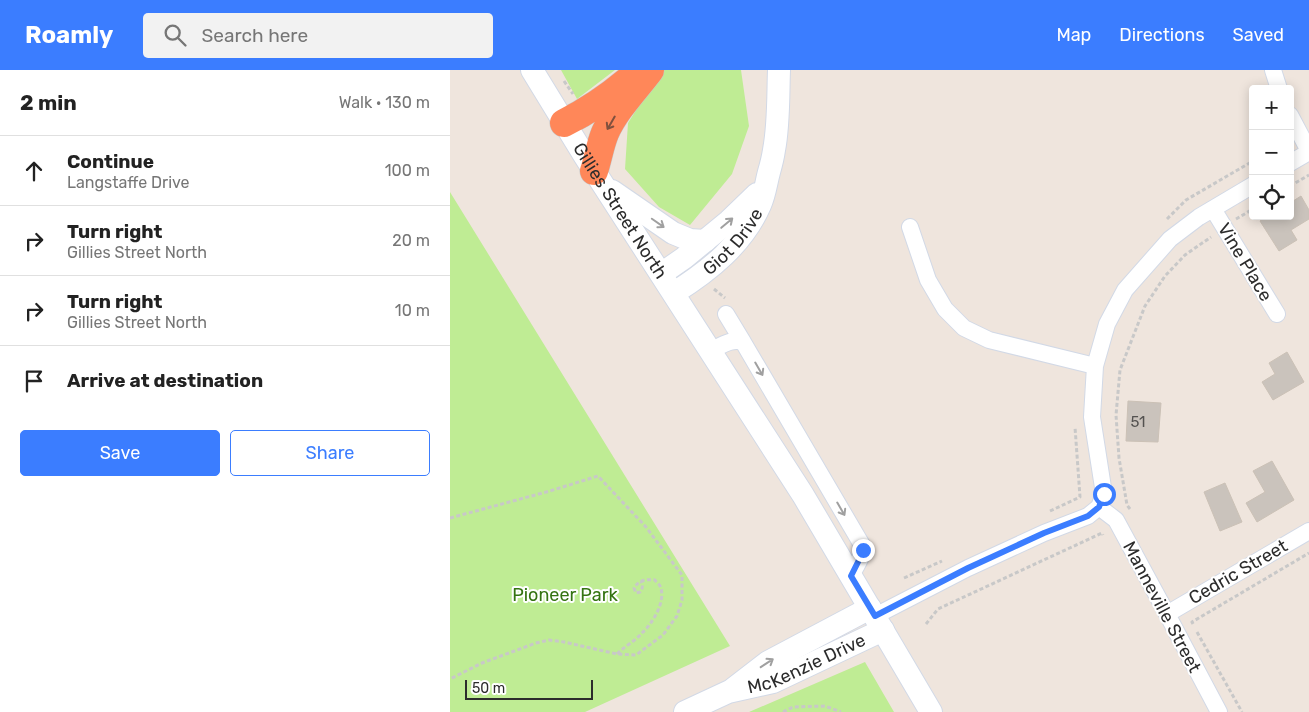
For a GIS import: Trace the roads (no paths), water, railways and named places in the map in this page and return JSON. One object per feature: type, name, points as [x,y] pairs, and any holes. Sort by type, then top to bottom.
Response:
[{"type":"highway","points":[[564,124],[604,100],[639,70]]},
{"type":"highway","points":[[599,178],[604,136],[616,114],[650,70]]},
{"type":"street","name":"Gillies Street North","points":[[532,70],[564,124],[803,495],[931,712]]},
{"type":"street","name":"Giot Drive","points":[[674,294],[717,262],[738,239],[759,207],[764,194],[774,150],[779,70]]},
{"type":"street","points":[[1273,70],[1277,85]]},
{"type":"street","points":[[1294,123],[1309,152],[1294,161]]},
{"type":"street","name":"Giot Drive","points":[[661,274],[684,258],[737,214],[754,198],[768,174]]},
{"type":"street","points":[[599,178],[673,234],[690,240],[705,241]]},
{"type":"street","points":[[876,618],[968,568],[1044,533],[1088,516],[1099,507],[1104,494],[1092,417],[1095,366],[1107,324],[1125,290],[1170,239],[1213,209],[1249,187]]},
{"type":"street","name":"Vine Place","points":[[1213,209],[1277,314]]},
{"type":"street","points":[[910,227],[928,280],[945,309],[964,328],[989,340],[1095,366]]},
{"type":"street","points":[[726,314],[862,545],[863,550],[851,576]]},
{"type":"street","points":[[710,351],[732,341],[738,340],[743,342]]},
{"type":"street","name":"Manneville Street","points":[[1099,507],[1116,520],[1219,712]]},
{"type":"street","name":"Cedric Street","points":[[1167,614],[1309,531]]},
{"type":"street","name":"McKenzie Drive","points":[[685,712],[728,692],[768,662],[876,618]]},
{"type":"park label","name":"Pioneer Park","points":[[565,595]]}]
